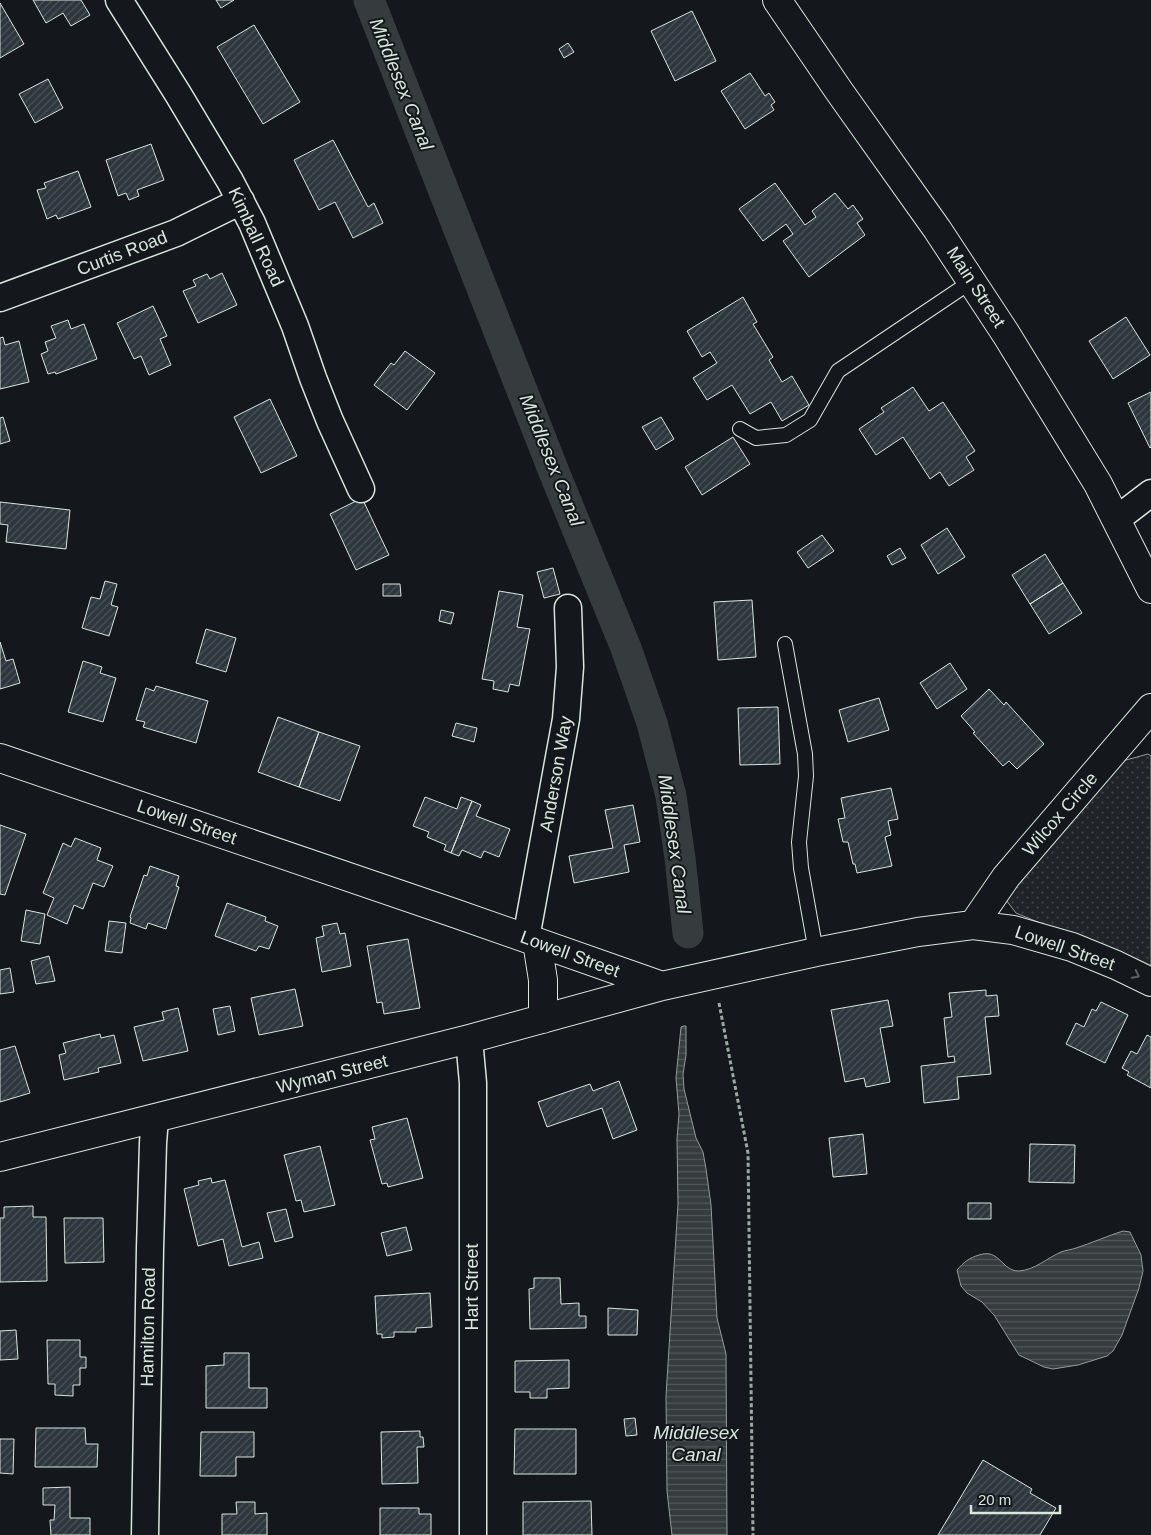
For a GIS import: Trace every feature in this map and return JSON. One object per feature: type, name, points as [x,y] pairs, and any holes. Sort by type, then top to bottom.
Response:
[{"type":"street","name":"Kimball Road","points":[[119,0],[241,200],[265,252],[330,421],[361,490]]},
{"type":"street","name":"Main Street","points":[[777,0],[937,229],[1040,387],[1098,484],[1151,589]]},
{"type":"street","name":"Curtis Road","points":[[0,298],[176,233],[241,200]]},
{"type":"street","points":[[1117,519],[1151,493]]},
{"type":"street","name":"Anderson Way","points":[[532,940],[566,719],[570,667],[568,608]]},
{"type":"street","name":"Wilcox Circle","points":[[973,925],[1006,877],[1151,708]]},
{"type":"street","name":"Lowell Street","points":[[0,758],[662,986],[816,952],[918,932],[973,925],[1013,930],[1048,939],[1116,964],[1151,982]]},
{"type":"street","points":[[532,940],[544,980],[543,1019]]},
{"type":"street","name":"Wyman Street","points":[[0,1157],[469,1039],[662,986]]},
{"type":"street","name":"Hart Street","points":[[469,1039],[473,1083],[473,1535]]},
{"type":"street","name":"Hamilton Road","points":[[145,1535],[150,1249],[155,1118]]},
{"type":"lane","points":[[740,429],[756,438],[786,435],[810,420],[838,370],[972,281]]},
{"type":"lane","points":[[785,644],[805,754],[806,776],[799,842],[803,878],[816,952]]},
{"type":"path","points":[[730,971],[734,995],[719,1002],[748,1153],[753,1535]]},
{"type":"shaded area","points":[[1148,754],[1151,756],[1151,973],[1067,934],[1016,913],[1006,900],[1004,889],[1115,763]]},
{"type":"water","name":"Middlesex Canal","points":[[686,1026],[686,1055],[683,1074],[684,1089],[696,1138],[703,1152],[706,1169],[711,1205],[717,1318],[726,1354],[727,1535],[672,1535],[667,1491],[666,1396],[678,1204],[677,1139],[679,1114],[676,1078],[681,1027]]},
{"type":"water","points":[[1123,1231],[1130,1232],[1141,1255],[1143,1271],[1122,1335],[1113,1351],[1107,1356],[1078,1365],[1053,1369],[1044,1367],[1019,1355],[994,1315],[982,1302],[967,1293],[961,1286],[957,1270],[975,1256],[992,1255],[1008,1268],[1019,1271],[1025,1270],[1061,1252]]},
{"type":"building","points":[[33,0],[81,0],[90,15],[71,26],[63,13],[46,23]]},
{"type":"building","points":[[216,0],[234,0],[221,8]]},
{"type":"building","points":[[0,3],[24,44],[0,58]]},
{"type":"building","points":[[692,11],[716,61],[675,81],[651,31]]},
{"type":"building","points":[[254,25],[300,102],[263,124],[217,47]]},
{"type":"building","points":[[568,43],[574,52],[564,58],[559,49]]},
{"type":"building","points":[[750,73],[765,96],[769,93],[775,102],[771,105],[774,110],[745,129],[721,91]]},
{"type":"building","points":[[48,79],[63,108],[35,123],[19,94]]},
{"type":"building","points":[[333,140],[368,207],[374,203],[383,223],[353,238],[335,202],[319,210],[294,160]]},
{"type":"building","points":[[151,144],[164,180],[137,190],[139,196],[129,200],[126,193],[118,196],[106,160]]},
{"type":"building","points":[[78,171],[91,207],[58,219],[56,215],[47,219],[37,190],[46,188],[44,183]]},
{"type":"building","points":[[775,183],[805,225],[816,217],[812,211],[835,193],[848,209],[853,205],[863,219],[857,223],[865,235],[809,277],[783,241],[793,234],[786,224],[763,241],[739,209]]},
{"type":"building","points":[[222,273],[237,305],[198,323],[183,291],[196,286],[193,280],[207,274],[210,279]]},
{"type":"building","points":[[743,297],[757,322],[753,324],[773,357],[769,360],[782,382],[792,376],[809,405],[782,421],[771,402],[750,414],[732,385],[707,400],[693,378],[717,363],[710,352],[702,357],[687,331]]},
{"type":"building","points":[[153,306],[167,336],[160,339],[171,365],[149,375],[141,356],[134,359],[117,323]]},
{"type":"building","points":[[1126,317],[1150,355],[1113,379],[1089,341]]},
{"type":"building","points":[[68,320],[71,329],[84,324],[97,359],[56,374],[55,372],[48,374],[41,354],[48,351],[45,342],[56,338],[51,326]]},
{"type":"building","points":[[3,337],[5,345],[19,341],[29,382],[0,389],[0,338]]},
{"type":"building","points":[[405,351],[435,373],[407,410],[374,385],[391,363],[394,365]]},
{"type":"building","points":[[913,387],[929,411],[943,402],[975,451],[966,457],[974,470],[949,486],[940,472],[930,479],[903,437],[876,455],[859,429],[884,412],[881,408]]},
{"type":"building","points":[[1151,392],[1151,447],[1150,448],[1128,403]]},
{"type":"building","points":[[270,399],[297,456],[261,473],[234,417]]},
{"type":"building","points":[[3,417],[10,441],[0,444],[0,418]]},
{"type":"building","points":[[661,417],[674,439],[656,450],[642,427]]},
{"type":"building","points":[[733,437],[750,464],[702,495],[685,467]]},
{"type":"building","points":[[362,498],[389,555],[356,570],[330,514]]},
{"type":"building","points":[[0,502],[70,510],[66,549],[6,542],[8,525],[0,524]]},
{"type":"building","points":[[947,528],[965,557],[938,574],[921,545]]},
{"type":"building","points":[[822,535],[834,551],[808,568],[797,552]]},
{"type":"building","points":[[900,548],[906,558],[892,565],[887,556]]},
{"type":"building","points":[[1045,554],[1063,583],[1030,604],[1012,575]]},
{"type":"building","points":[[553,568],[560,594],[544,598],[537,572]]},
{"type":"building","points":[[105,581],[117,584],[111,605],[118,607],[109,636],[82,628],[91,597],[100,599]]},
{"type":"building","points":[[1063,583],[1082,613],[1049,634],[1030,604]]},
{"type":"building","points":[[383,584],[400,584],[401,596],[383,596]]},
{"type":"building","points":[[499,591],[523,595],[517,627],[530,629],[519,686],[510,684],[508,692],[493,689],[494,681],[482,679]]},
{"type":"building","points":[[752,600],[756,657],[718,660],[714,602]]},
{"type":"building","points":[[441,610],[454,613],[451,624],[439,621]]},
{"type":"building","points":[[206,629],[236,638],[226,672],[196,663]]},
{"type":"building","points":[[0,642],[6,661],[13,659],[20,683],[0,689]]},
{"type":"building","points":[[83,661],[102,667],[100,673],[116,678],[103,722],[68,712]]},
{"type":"building","points":[[950,663],[967,689],[937,709],[920,683]]},
{"type":"building","points":[[156,686],[208,701],[196,743],[143,727],[145,722],[136,720],[146,688],[154,691]]},
{"type":"building","points":[[989,689],[1004,705],[1006,702],[1044,744],[1017,769],[1009,761],[1003,766],[973,733],[975,732],[961,716]]},
{"type":"building","points":[[879,698],[889,730],[848,742],[839,710]]},
{"type":"building","points":[[778,707],[780,764],[740,765],[738,708]]},
{"type":"building","points":[[278,717],[319,732],[299,787],[258,772]]},
{"type":"building","points":[[456,723],[477,728],[474,742],[452,736]]},
{"type":"building","points":[[319,732],[360,746],[340,801],[299,787]]},
{"type":"building","points":[[891,788],[898,819],[888,821],[891,835],[885,837],[892,866],[857,873],[848,842],[843,842],[838,819],[845,818],[841,798]]},
{"type":"building","points":[[425,797],[457,809],[461,797],[472,801],[451,853],[444,850],[446,845],[427,837],[429,832],[413,826]]},
{"type":"building","points":[[472,801],[481,805],[476,816],[510,829],[499,857],[484,851],[481,858],[462,850],[459,856],[451,853]]},
{"type":"building","points":[[633,805],[640,842],[624,845],[629,872],[574,883],[569,856],[613,848],[605,810]]},
{"type":"building","points":[[0,825],[26,834],[5,895],[0,894]]},
{"type":"building","points":[[75,838],[101,848],[97,860],[113,866],[104,887],[93,883],[83,909],[74,905],[67,924],[47,915],[54,898],[43,893],[63,843],[71,847]]},
{"type":"building","points":[[150,866],[179,876],[176,886],[179,887],[166,929],[148,923],[146,929],[130,923],[130,917],[144,875],[147,876]]},
{"type":"building","points":[[227,903],[266,917],[265,921],[278,926],[269,949],[259,946],[256,951],[215,936]]},
{"type":"building","points":[[26,910],[45,914],[40,944],[21,941]]},
{"type":"building","points":[[109,921],[126,923],[122,953],[105,951]]},
{"type":"building","points":[[337,923],[340,934],[345,933],[351,966],[322,972],[316,938],[324,936],[322,926]]},
{"type":"building","points":[[408,939],[420,1008],[384,1014],[382,1002],[377,1003],[367,946]]},
{"type":"building","points":[[49,956],[55,981],[36,984],[31,961]]},
{"type":"building","points":[[10,968],[14,992],[0,994],[0,970]]},
{"type":"building","points":[[295,989],[303,1026],[259,1035],[251,998]]},
{"type":"building","points":[[986,990],[986,996],[997,995],[999,1016],[985,1017],[991,1074],[957,1077],[959,1099],[924,1103],[921,1066],[955,1062],[954,1056],[948,1057],[944,1018],[952,1017],[949,993]]},
{"type":"building","points":[[888,1000],[893,1026],[880,1028],[890,1082],[866,1087],[864,1078],[845,1082],[831,1010]]},
{"type":"building","points":[[1101,1002],[1128,1015],[1105,1063],[1066,1044],[1076,1023],[1084,1027],[1092,1009],[1096,1011]]},
{"type":"building","points":[[230,1006],[235,1031],[218,1035],[213,1009]]},
{"type":"building","points":[[178,1008],[188,1051],[143,1061],[134,1027],[164,1020],[162,1012]]},
{"type":"building","points":[[100,1034],[101,1038],[114,1035],[121,1063],[98,1068],[99,1072],[64,1080],[59,1055],[66,1053],[63,1043]]},
{"type":"building","points":[[1147,1035],[1151,1037],[1151,1088],[1127,1075],[1129,1072],[1122,1068],[1131,1051],[1137,1054]]},
{"type":"building","points":[[15,1046],[30,1093],[0,1102],[0,1050]]},
{"type":"building","points":[[619,1081],[637,1130],[613,1139],[602,1108],[547,1127],[538,1102],[590,1084],[593,1091]]},
{"type":"building","points":[[407,1118],[423,1178],[388,1187],[387,1183],[382,1184],[370,1140],[375,1139],[372,1127]]},
{"type":"building","points":[[863,1134],[867,1174],[833,1177],[829,1138]]},
{"type":"building","points":[[1030,1144],[1075,1145],[1074,1183],[1029,1182]]},
{"type":"building","points":[[320,1146],[335,1205],[304,1212],[301,1200],[296,1201],[284,1155]]},
{"type":"building","points":[[211,1178],[212,1183],[225,1180],[242,1247],[259,1242],[263,1258],[229,1266],[223,1239],[198,1246],[184,1189],[199,1185],[198,1181]]},
{"type":"building","points":[[968,1203],[991,1203],[991,1219],[968,1219]]},
{"type":"building","points":[[33,1206],[33,1217],[46,1217],[47,1281],[0,1282],[0,1218],[4,1218],[4,1207]]},
{"type":"building","points":[[286,1209],[293,1237],[275,1242],[267,1213]]},
{"type":"building","points":[[64,1218],[103,1218],[104,1262],[65,1263]]},
{"type":"building","points":[[406,1227],[412,1250],[387,1256],[381,1233]]},
{"type":"building","points":[[534,1278],[560,1278],[561,1304],[579,1303],[579,1316],[586,1316],[586,1328],[530,1329],[529,1289],[534,1288]]},
{"type":"building","points":[[430,1293],[432,1327],[416,1328],[416,1332],[394,1332],[394,1337],[382,1338],[382,1334],[377,1334],[375,1296]]},
{"type":"building","points":[[608,1308],[638,1310],[637,1335],[608,1335]]},
{"type":"building","points":[[16,1330],[18,1359],[0,1360],[0,1331]]},
{"type":"building","points":[[47,1340],[80,1340],[80,1357],[86,1357],[86,1368],[80,1368],[80,1385],[73,1385],[73,1396],[55,1395],[55,1384],[48,1384]]},
{"type":"building","points":[[224,1353],[249,1353],[249,1388],[267,1388],[267,1408],[206,1408],[206,1366],[224,1365]]},
{"type":"building","points":[[569,1360],[569,1388],[547,1389],[547,1398],[530,1398],[530,1392],[515,1392],[515,1361]]},
{"type":"building","points":[[635,1418],[637,1435],[626,1436],[624,1419]]},
{"type":"building","points":[[36,1428],[85,1428],[86,1444],[98,1444],[97,1467],[35,1467]]},
{"type":"building","points":[[515,1429],[576,1429],[576,1474],[514,1474]]},
{"type":"building","points":[[420,1431],[424,1447],[417,1447],[418,1483],[382,1484],[381,1432]]},
{"type":"building","points":[[201,1432],[254,1432],[254,1457],[236,1457],[236,1476],[200,1476]]},
{"type":"building","points":[[0,1439],[14,1439],[13,1474],[0,1473]]},
{"type":"building","points":[[983,1460],[1032,1489],[1030,1493],[1056,1508],[1040,1535],[938,1535]]},
{"type":"building","points":[[70,1487],[70,1518],[90,1518],[90,1535],[51,1535],[50,1520],[54,1520],[55,1505],[43,1505],[43,1488]]},
{"type":"building","points":[[591,1501],[592,1535],[523,1535],[523,1502]]},
{"type":"building","points":[[236,1502],[255,1502],[255,1514],[267,1513],[267,1535],[222,1535],[222,1514],[237,1514]]},
{"type":"building","points":[[380,1508],[419,1508],[419,1514],[431,1514],[431,1535],[380,1535]]},
{"type":"waterway","name":"Middlesex Canal","points":[[369,0],[554,472],[626,648],[652,723],[671,796],[688,933]]}]
